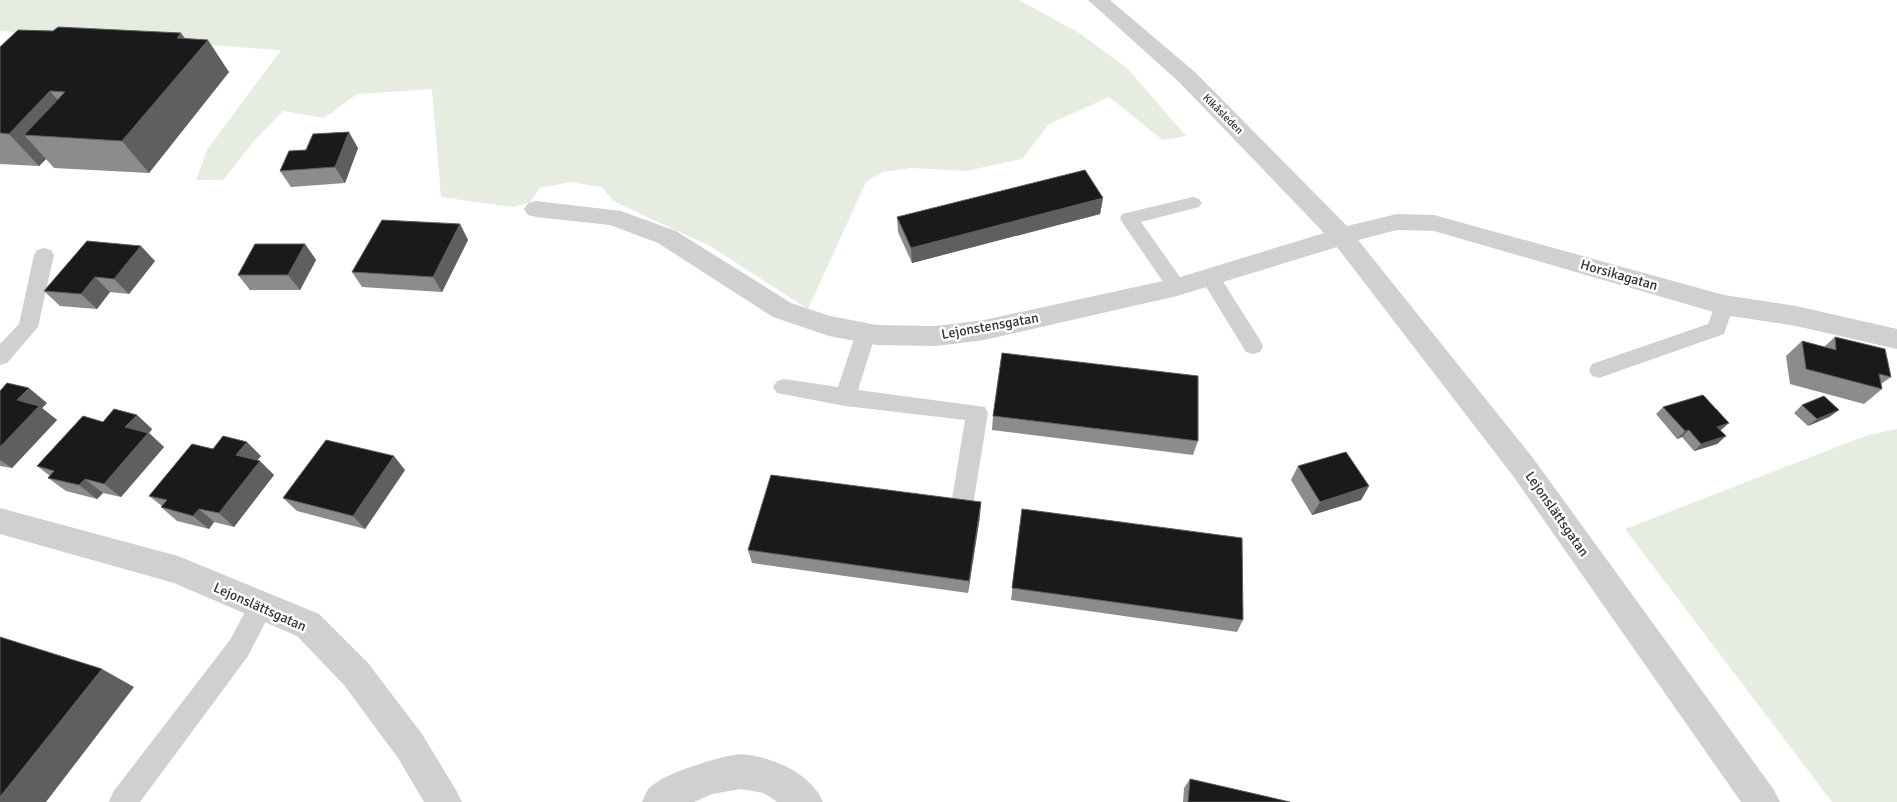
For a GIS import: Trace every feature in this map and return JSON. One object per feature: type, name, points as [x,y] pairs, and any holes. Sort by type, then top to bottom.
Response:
[{"type":"street","name":"Kikåsleden","points":[[1098,0],[1188,78],[1341,235]]},
{"type":"street","name":"Lejonstensgatan","points":[[536,209],[614,218],[666,237],[782,310],[829,326],[866,334],[936,336],[984,330],[1177,287],[1341,235]]},
{"type":"street","name":"Horsikagatan","points":[[1341,235],[1398,222],[1434,223],[1724,305],[1796,316],[1897,339]]},
{"type":"street","name":"Lejonslättsgatan","points":[[1341,235],[1523,466],[1762,802]]},
{"type":"street","name":"Lejonslättsgatan","points":[[0,521],[178,570],[308,626],[356,674],[410,746],[444,802]]},
{"type":"street","points":[[660,802],[687,785],[723,773],[753,773],[770,778],[804,802]]},
{"type":"lane","points":[[1177,287],[1129,219],[1193,203]]},
{"type":"lane","points":[[0,357],[28,327],[44,255]]},
{"type":"lane","points":[[1210,277],[1253,346]]},
{"type":"lane","points":[[1599,370],[1717,328],[1724,305]]},
{"type":"lane","points":[[845,397],[866,334]]},
{"type":"lane","points":[[784,387],[845,397],[977,413],[962,505]]},
{"type":"lane","points":[[123,802],[239,648],[261,607]]},
{"type":"shaded area","points":[[0,0],[1019,0],[1079,33],[1128,69],[1186,136],[1163,140],[1109,97],[1049,124],[1022,159],[966,171],[911,168],[883,172],[866,182],[808,309],[710,246],[613,201],[602,187],[570,182],[540,188],[530,202],[512,207],[441,197],[432,89],[357,94],[324,118],[283,111],[254,141],[223,180],[196,180],[207,150],[281,50],[0,31]]},
{"type":"shaded area","points":[[1897,429],[1897,802],[1832,802],[1625,529],[1868,435]]},
{"type":"building","points":[[58,27],[181,33],[177,38],[208,40],[122,141],[24,135],[65,92],[50,91],[9,134],[0,133],[0,47],[18,30],[53,31]]},
{"type":"building","points":[[349,132],[335,167],[280,171],[289,151],[306,150],[313,134]]},
{"type":"building","points":[[1085,170],[1103,198],[911,248],[897,217]]},
{"type":"building","points":[[382,220],[460,224],[433,277],[352,272]]},
{"type":"building","points":[[87,241],[141,246],[114,279],[95,277],[81,294],[44,291]]},
{"type":"building","points":[[255,244],[305,244],[288,275],[238,275]]},
{"type":"building","points":[[1835,337],[1885,349],[1891,377],[1879,374],[1882,389],[1806,369],[1802,341],[1836,350]]},
{"type":"building","points":[[1002,353],[1198,376],[1198,441],[993,416]]},
{"type":"building","points":[[7,383],[29,388],[17,400],[39,406],[0,447],[0,391]]},
{"type":"building","points":[[1703,395],[1729,423],[1717,427],[1726,436],[1701,444],[1689,430],[1685,431],[1663,407]]},
{"type":"building","points":[[1824,396],[1839,410],[1817,419],[1802,405]]},
{"type":"building","points":[[114,409],[137,415],[125,427],[148,433],[104,484],[85,479],[79,485],[48,478],[54,471],[37,466],[83,416],[103,422]]},
{"type":"building","points":[[223,436],[247,442],[236,455],[260,461],[219,513],[199,509],[193,516],[161,507],[167,500],[149,496],[192,444],[213,449]]},
{"type":"building","points":[[326,440],[394,456],[353,516],[283,498]]},
{"type":"building","points":[[1346,452],[1369,486],[1320,502],[1298,466]]},
{"type":"building","points":[[771,475],[981,502],[969,581],[748,550]]},
{"type":"building","points":[[1022,509],[1242,538],[1243,620],[1012,588]]},
{"type":"building","points":[[0,637],[102,669],[0,797]]},
{"type":"building","points":[[1190,779],[1290,802],[1188,802]]}]
